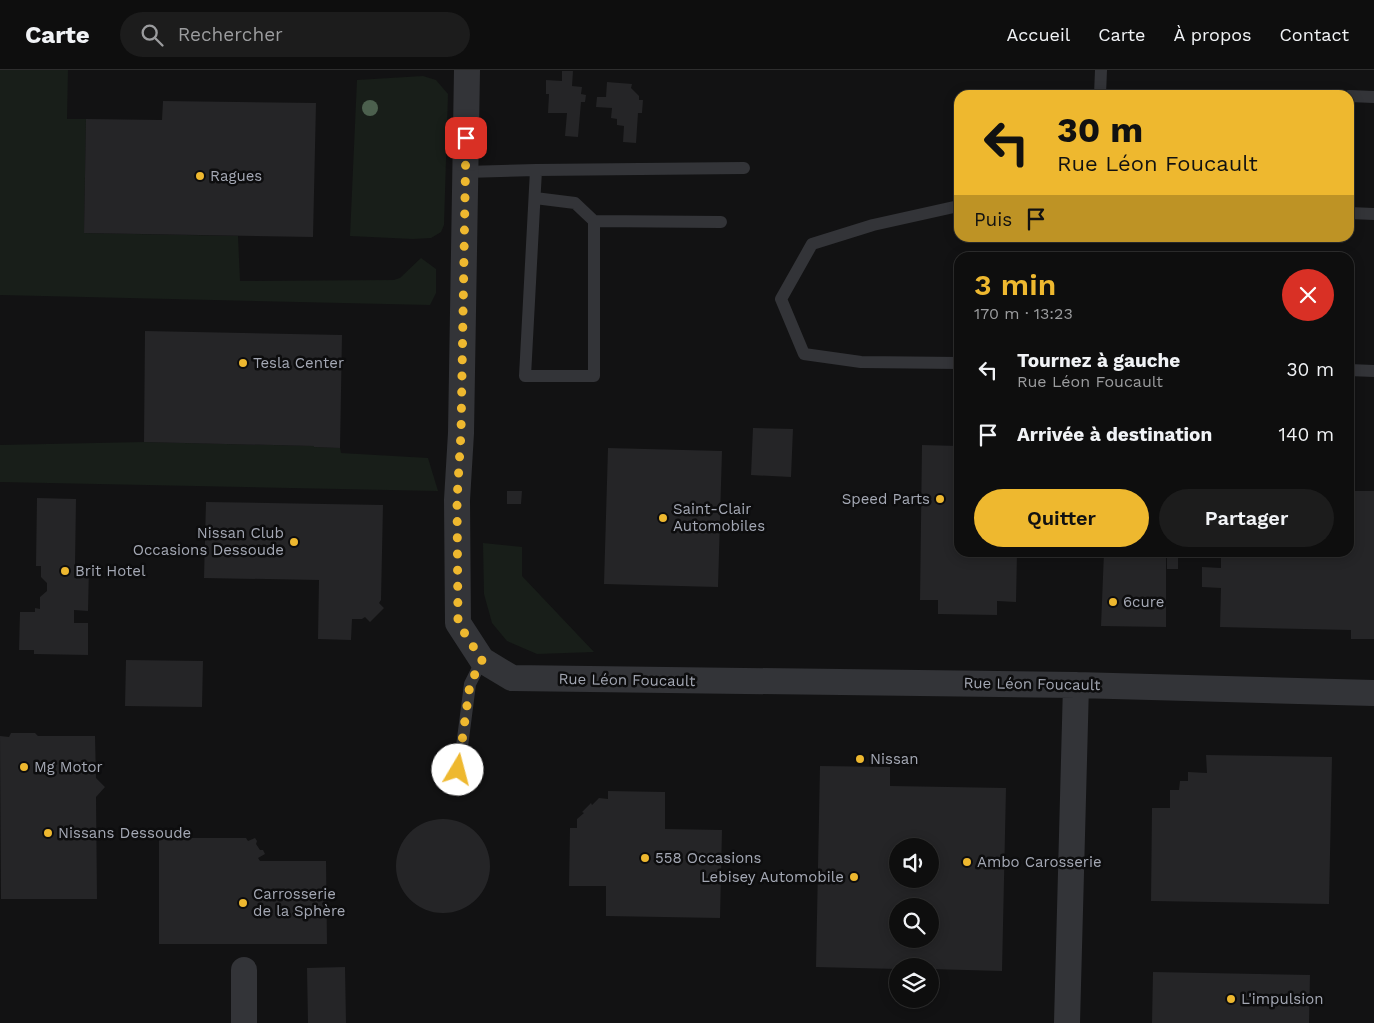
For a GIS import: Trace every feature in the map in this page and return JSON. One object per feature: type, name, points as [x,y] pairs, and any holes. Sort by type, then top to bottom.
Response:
[{"type":"street","name":"Rue Léon Foucault","points":[[467,70],[461,433],[457,500],[458,623],[482,660],[512,678],[1076,685],[1374,693]]},
{"type":"street","points":[[1068,1023],[1076,685]]},
{"type":"street","points":[[244,970],[244,1023]]},
{"type":"lane","points":[[1100,90],[1101,70]]},
{"type":"lane","points":[[1354,96],[1374,97]]},
{"type":"lane","points":[[465,172],[744,168]]},
{"type":"lane","points":[[536,170],[525,376],[594,376],[594,221]]},
{"type":"lane","points":[[534,198],[575,203],[594,221],[721,222]]},
{"type":"lane","points":[[954,207],[873,225],[812,244],[781,299],[804,354],[861,362],[954,363]]},
{"type":"lane","points":[[1354,213],[1374,214]]},
{"type":"lane","points":[[1354,370],[1374,371]]},
{"type":"lane","points":[[458,770],[470,684],[482,660]]},
{"type":"shaded area","points":[[0,70],[68,70],[67,119],[86,119],[84,233],[238,236],[240,281],[394,280],[400,278],[421,258],[436,269],[436,293],[430,305],[0,295]]},
{"type":"shaded area","points":[[423,76],[436,80],[448,94],[444,225],[441,232],[431,238],[413,239],[350,236],[357,80]]},
{"type":"shaded area","points":[[144,442],[314,446],[340,448],[341,453],[428,458],[438,491],[0,482],[0,445]]},
{"type":"shaded area","points":[[483,543],[522,547],[522,576],[594,652],[537,654],[507,641],[492,623],[484,594]]},
{"type":"building","points":[[562,71],[573,71],[572,86],[582,87],[581,94],[586,95],[585,102],[581,102],[578,137],[565,136],[567,113],[548,113],[549,94],[546,94],[546,80],[562,81]]},
{"type":"building","points":[[607,82],[632,84],[631,88],[639,96],[639,100],[643,100],[642,113],[638,113],[636,143],[623,142],[624,126],[617,125],[617,119],[611,118],[612,108],[596,107],[597,97],[606,97]]},
{"type":"building","name":"Ragues","points":[[163,101],[316,103],[313,237],[84,233],[86,119],[162,120]]},
{"type":"building","name":"Tesla Center","points":[[145,331],[342,335],[340,448],[144,442]]},
{"type":"building","points":[[753,428],[793,429],[791,477],[751,475]]},
{"type":"building","name":"Speed Parts","points":[[922,445],[954,446],[954,557],[1017,557],[1016,602],[997,601],[997,615],[938,614],[938,600],[920,600]]},
{"type":"building","name":"Saint-Clair Automobiles","points":[[608,448],[722,451],[718,587],[604,584]]},
{"type":"building","points":[[507,491],[522,491],[521,504],[507,504]]},
{"type":"building","points":[[1354,491],[1374,491],[1374,639],[1351,639],[1351,630],[1220,627],[1221,588],[1202,587],[1202,567],[1221,568],[1221,557],[1354,557]]},
{"type":"building","name":"Brit Hotel","points":[[37,498],[76,499],[75,566],[89,566],[88,611],[74,610],[74,623],[88,623],[88,655],[34,654],[34,650],[19,650],[20,612],[35,612],[35,608],[40,609],[40,597],[47,591],[47,583],[41,577],[41,566],[36,566]]},
{"type":"building","name":"Nissan Club Occasions Dessoude","points":[[206,502],[383,505],[381,600],[379,603],[384,608],[370,622],[365,617],[362,619],[352,619],[351,640],[318,639],[319,580],[204,578]]},
{"type":"building","points":[[1104,557],[1166,557],[1166,627],[1101,626]]},
{"type":"building","points":[[1167,557],[1178,557],[1178,569],[1167,569]]},
{"type":"building","points":[[126,660],[203,661],[202,707],[125,706]]},
{"type":"building","name":"Nissans Dessoude","points":[[11,733],[35,733],[38,736],[95,736],[96,778],[105,787],[96,797],[97,899],[1,899],[0,736],[9,737]]},
{"type":"building","points":[[1206,755],[1332,757],[1329,904],[1151,901],[1152,808],[1170,808],[1170,790],[1179,790],[1180,781],[1188,781],[1188,772],[1207,773]]},
{"type":"building","points":[[820,766],[890,767],[890,786],[1006,788],[1002,971],[939,969],[939,958],[889,958],[889,969],[816,967]]},
{"type":"building","name":"558 Occasions","points":[[608,791],[665,792],[665,829],[722,830],[720,918],[606,916],[606,886],[569,886],[570,828],[577,828],[577,819],[591,803],[592,805],[599,798],[608,799]]},
{"type":"building","points":[[443,819],[461,822],[477,832],[487,848],[490,866],[487,884],[477,900],[461,910],[443,913],[425,910],[409,900],[399,884],[396,866],[399,848],[409,832],[425,822]]},
{"type":"building","name":"Carrosserie de la Sphère","points":[[159,838],[246,838],[248,841],[255,838],[256,844],[265,854],[258,858],[260,861],[326,861],[327,944],[159,944]]},
{"type":"building","points":[[345,967],[346,1023],[308,1023],[307,968]]},
{"type":"building","name":"L'impulsion","points":[[1153,972],[1310,975],[1309,1023],[1152,1023]]},
{"type":"place","name":"Ragues","points":[[200,176]]},
{"type":"place","name":"Tesla Center","points":[[243,363]]},
{"type":"place","name":"Speed Parts","points":[[940,499]]},
{"type":"place","name":"Saint-Clair Automobiles","points":[[663,518]]},
{"type":"place","name":"Nissan Club Occasions Dessoude","points":[[294,542]]},
{"type":"place","name":"Brit Hotel","points":[[65,571]]},
{"type":"place","name":"6cure","points":[[1113,602]]},
{"type":"place","name":"Nissan","points":[[860,759]]},
{"type":"place","name":"Mg Motor","points":[[24,767]]},
{"type":"place","name":"Nissans Dessoude","points":[[48,833]]},
{"type":"place","name":"558 Occasions","points":[[645,858]]},
{"type":"place","name":"Ambo Carosserie","points":[[967,862]]},
{"type":"place","name":"Lebisey Automobile","points":[[854,877]]},
{"type":"place","name":"Carrosserie de la Sphère","points":[[243,903]]},
{"type":"place","name":"L'impulsion","points":[[1231,999]]},
{"type":"route","points":[[458,770],[470,684],[482,660],[458,623],[457,500],[461,433],[466,138]]}]
